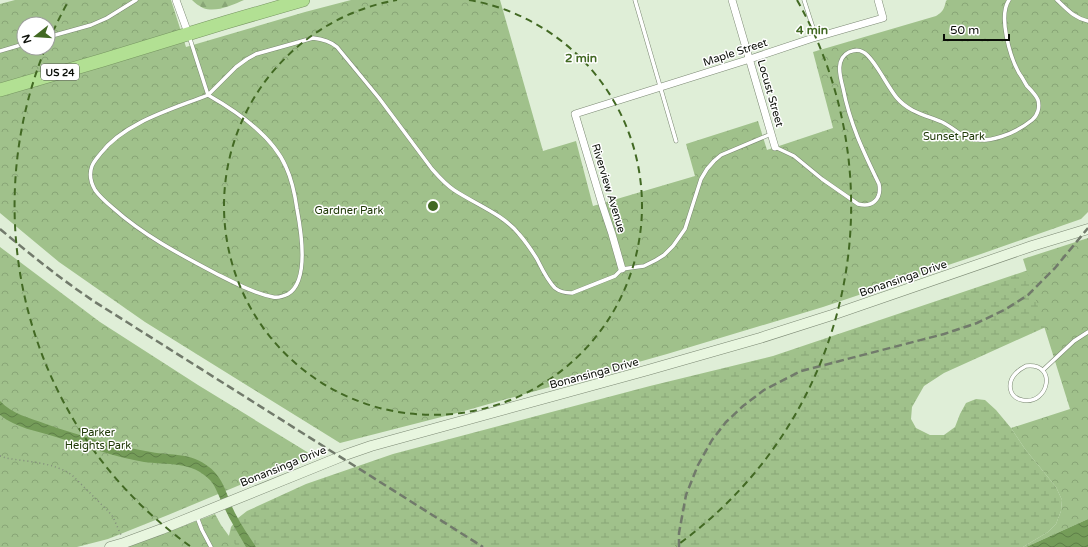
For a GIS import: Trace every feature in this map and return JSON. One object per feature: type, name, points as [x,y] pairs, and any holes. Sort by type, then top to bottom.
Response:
[{"type":"highway","name":"US 24","points":[[227,22],[276,0]]},
{"type":"highway","name":"US 24","points":[[0,90],[303,0]]},
{"type":"street","points":[[176,0],[188,33]]},
{"type":"street","name":"Locust Street","points":[[732,0],[775,147]]},
{"type":"street","name":"Maple Street","points":[[576,114],[816,37],[883,18],[878,0]]},
{"type":"street","name":"Riverview Avenue","points":[[576,114],[622,269]]},
{"type":"street","name":"Bonansinga Drive","points":[[110,547],[124,543],[339,457],[371,446],[760,338],[832,316],[1032,246],[1088,229]]},
{"type":"lane","points":[[56,35],[91,25],[136,0]]},
{"type":"lane","points":[[635,0],[676,141]]},
{"type":"lane","points":[[804,0],[816,37]]},
{"type":"lane","points":[[775,147],[794,156],[822,179],[858,204],[863,206],[869,205],[878,198],[880,190],[879,184],[860,146],[853,127],[840,77],[840,62],[847,53],[854,50],[860,50],[868,55],[896,96],[904,105],[916,112],[942,122],[967,138],[976,140],[990,140],[1019,128],[1032,120],[1036,116],[1039,106],[1036,96],[1018,71],[1012,57],[1006,27],[1006,7],[1009,0]]},
{"type":"lane","points":[[1057,0],[1075,17],[1088,21]]},
{"type":"lane","points":[[188,33],[208,94],[242,116],[269,141],[277,150],[289,172],[300,223],[303,252],[302,265],[294,290],[280,297],[274,297],[253,291],[238,284],[196,263],[141,231],[121,216],[96,192],[91,178],[92,166],[95,161],[110,143],[125,131],[142,121],[208,94],[236,67],[256,54],[307,39],[320,39],[337,47],[367,83],[443,182],[453,190],[512,226],[535,256],[549,281],[556,288],[566,293],[572,293],[615,276],[622,269],[644,266],[656,260],[680,238],[685,229],[701,180],[707,169],[714,161],[721,155],[771,134]]},
{"type":"lane","points":[[0,51],[16,46]]},
{"type":"lane","points":[[1043,370],[1074,340],[1088,332]]},
{"type":"lane","points":[[1031,366],[1040,367],[1043,370],[1046,378],[1046,385],[1044,391],[1040,395],[1035,399],[1024,401],[1018,400],[1012,395],[1010,386],[1016,372],[1021,368],[1031,366]]},
{"type":"lane","points":[[196,514],[211,547]]},
{"type":"path","points":[[0,456],[54,466],[63,469],[72,475],[113,517],[118,525],[124,543]]},
{"type":"green space","name":"Gardner Park","points":[[15,0],[171,0],[186,47],[351,0],[500,0],[543,151],[576,141],[593,206],[695,176],[686,144],[758,121],[767,150],[833,128],[813,52],[936,16],[943,10],[947,0],[1088,0],[1088,212],[1081,219],[823,307],[667,354],[457,413],[340,443],[145,322],[59,262],[0,213],[0,4]]},
{"type":"green space","points":[[192,0],[244,0],[224,8],[213,10],[203,8]]},
{"type":"green space","points":[[1088,238],[1088,519],[1023,547],[1048,532],[1056,524],[1061,511],[1062,500],[1056,487],[1025,449],[1011,428],[1070,409],[1023,259]]},
{"type":"green space","name":"Parker Heights Park","points":[[0,247],[100,322],[198,385],[312,455],[108,539],[77,547],[0,547]]},
{"type":"green space","points":[[1088,250],[1088,308],[944,373],[924,386],[912,407],[911,419],[916,428],[930,435],[944,435],[955,427],[966,403],[976,399],[985,400],[996,410],[1011,428],[1025,449],[1056,487],[1062,500],[1061,511],[1056,524],[1048,532],[1023,547],[230,547],[228,540],[231,527],[238,518],[247,511],[306,484],[393,454],[650,386],[773,356]]},
{"type":"green space","points":[[215,514],[237,547],[124,547],[149,539]]},
{"type":"water","points":[[0,401],[10,409],[22,415],[85,437],[138,450],[181,455],[202,462],[214,471],[222,482],[237,517],[256,547],[246,547],[214,486],[203,474],[179,465],[144,462],[122,457],[20,426],[0,415]]},
{"type":"water","points":[[1088,519],[1088,547],[1026,547]]},
{"type":"railway","points":[[679,547],[679,533],[686,495],[698,465],[712,440],[726,422],[743,406],[764,390],[801,371],[944,334],[977,323],[1006,309],[1028,295],[1055,268],[1088,228]]},
{"type":"railway","points":[[0,229],[47,267],[95,302],[483,547]]},
{"type":"park label","name":"Sunset Park","points":[[954,136]]}]
